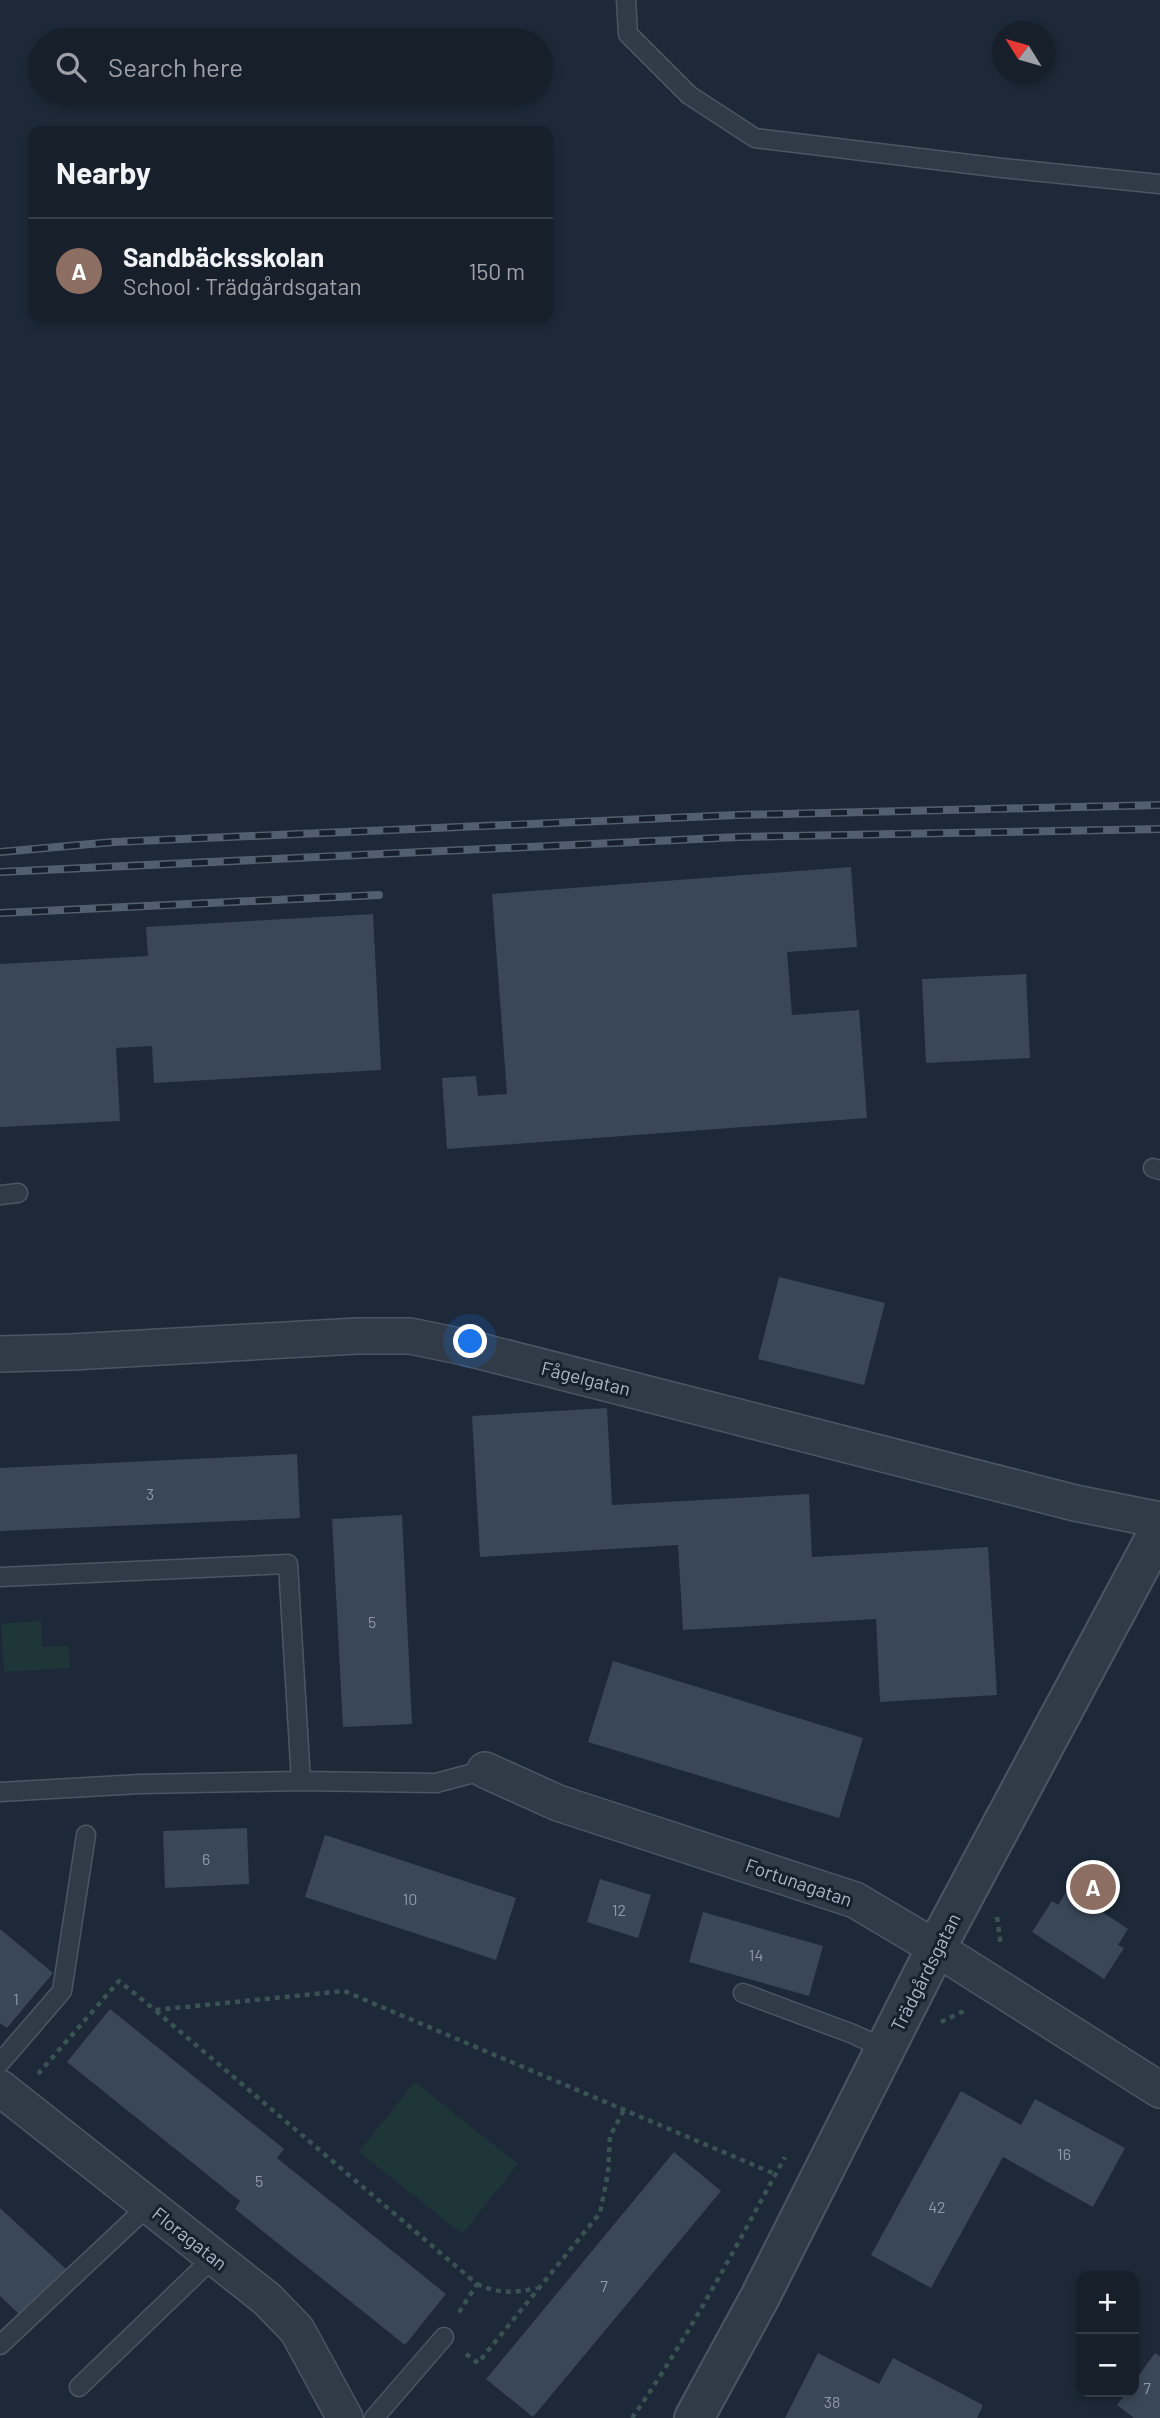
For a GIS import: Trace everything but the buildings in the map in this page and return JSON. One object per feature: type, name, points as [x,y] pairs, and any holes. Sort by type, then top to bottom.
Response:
[{"type":"street","name":"Fågelgatan","points":[[0,1354],[357,1336],[410,1336],[464,1347],[1075,1503],[1160,1520]]},
{"type":"street","name":"Trädgårdsgatan","points":[[694,2418],[760,2298],[936,1948],[1160,1529]]},
{"type":"street","name":"Fortunagatan","points":[[485,1770],[558,1803],[855,1900],[1160,2090]]},
{"type":"street","name":"Floragatan","points":[[8,2094],[267,2299],[297,2330],[345,2418]]},
{"type":"lane","points":[[626,0],[628,34],[689,95],[755,138],[1160,184]]},
{"type":"lane","points":[[0,1577],[288,1563],[301,1781]]},
{"type":"lane","points":[[0,1792],[140,1784],[301,1781],[436,1783],[485,1770]]},
{"type":"lane","points":[[0,2063],[62,1991],[86,1835]]},
{"type":"lane","points":[[743,1993],[853,2034],[885,2049]]},
{"type":"lane","points":[[0,2345],[148,2206]]},
{"type":"lane","points":[[79,2387],[214,2258]]},
{"type":"lane","points":[[374,2418],[444,2337]]},
{"type":"path","points":[[936,2024],[985,1999],[1003,1972],[1005,1962],[997,1929],[1000,1908]]},
{"type":"path","points":[[8,2094],[119,1981],[477,2284],[492,2292],[517,2293],[539,2288]]},
{"type":"path","points":[[155,2010],[344,1990],[775,2174]]},
{"type":"path","points":[[477,2284],[444,2337],[478,2363],[600,2213],[608,2173],[610,2136],[624,2110]]},
{"type":"path","points":[[632,2418],[665,2370],[706,2301],[788,2151]]},
{"type":"green space","points":[[41,1621],[42,1647],[68,1646],[70,1668],[4,1672],[1,1624]]},
{"type":"green space","points":[[415,2082],[518,2164],[462,2234],[359,2152]]},
{"type":"railway","points":[[0,852],[114,842],[737,815],[1160,805]]},
{"type":"railway","points":[[0,872],[739,837],[1160,829]]},
{"type":"railway","points":[[0,913],[379,895]]},
{"type":"place","name":"Sandbäcksskolan","points":[[1093,1887]]}]
